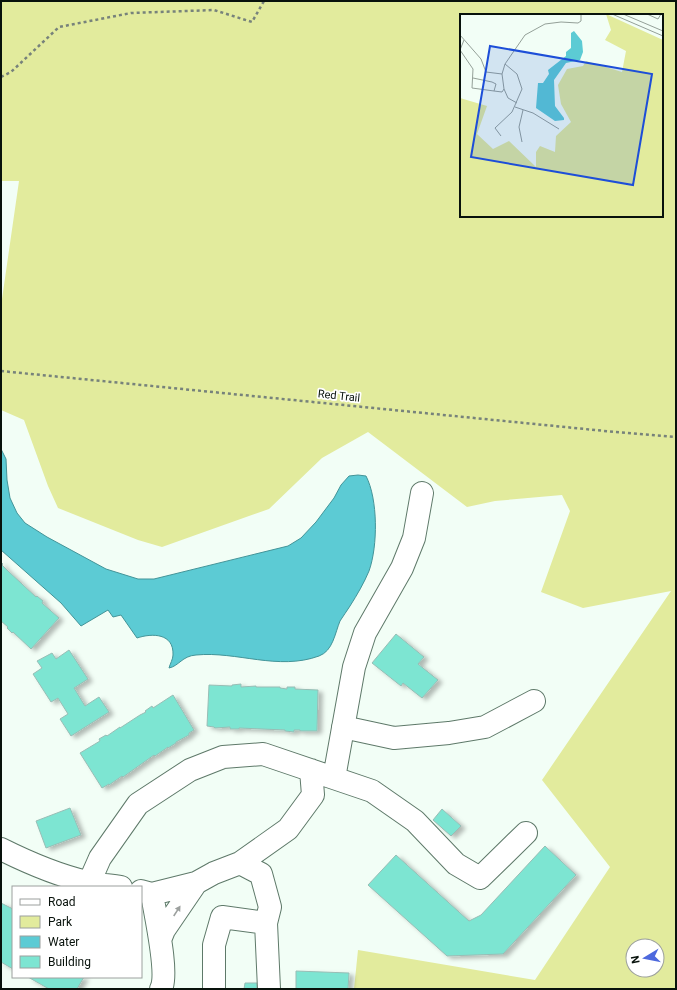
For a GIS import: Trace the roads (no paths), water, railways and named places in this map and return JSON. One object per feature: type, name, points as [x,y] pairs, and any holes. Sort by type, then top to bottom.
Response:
[{"type":"street","points":[[334,778],[354,667],[362,640],[402,568],[414,538],[422,493]]},
{"type":"street","points":[[343,727],[394,738],[449,733],[486,727],[534,701]]},
{"type":"street","points":[[89,883],[100,858],[138,804],[190,770],[223,757],[263,754],[372,791],[415,821],[456,864],[480,878],[526,833]]},
{"type":"street","points":[[161,989],[164,984],[164,976],[160,940],[146,892],[196,883],[214,873],[240,863],[288,829],[313,795],[311,770]]},
{"type":"street","points":[[1,849],[48,871],[89,883],[113,886]]},
{"type":"street","points":[[240,863],[261,874],[270,907],[266,923],[269,989]]},
{"type":"street","points":[[160,940],[164,930],[196,883]]},
{"type":"street","points":[[214,989],[214,945],[222,917],[266,923]]},
{"type":"water","points":[[1,449],[6,459],[10,498],[17,513],[25,523],[47,537],[106,569],[138,579],[154,579],[288,546],[301,538],[316,522],[334,498],[341,485],[349,476],[366,476],[373,497],[375,510],[374,549],[369,571],[358,593],[340,621],[335,636],[324,654],[304,660],[288,662],[227,656],[196,655],[187,657],[169,668],[173,657],[170,642],[166,639],[155,635],[137,638],[121,615],[113,617],[108,610],[81,626],[61,603],[1,550]]}]
